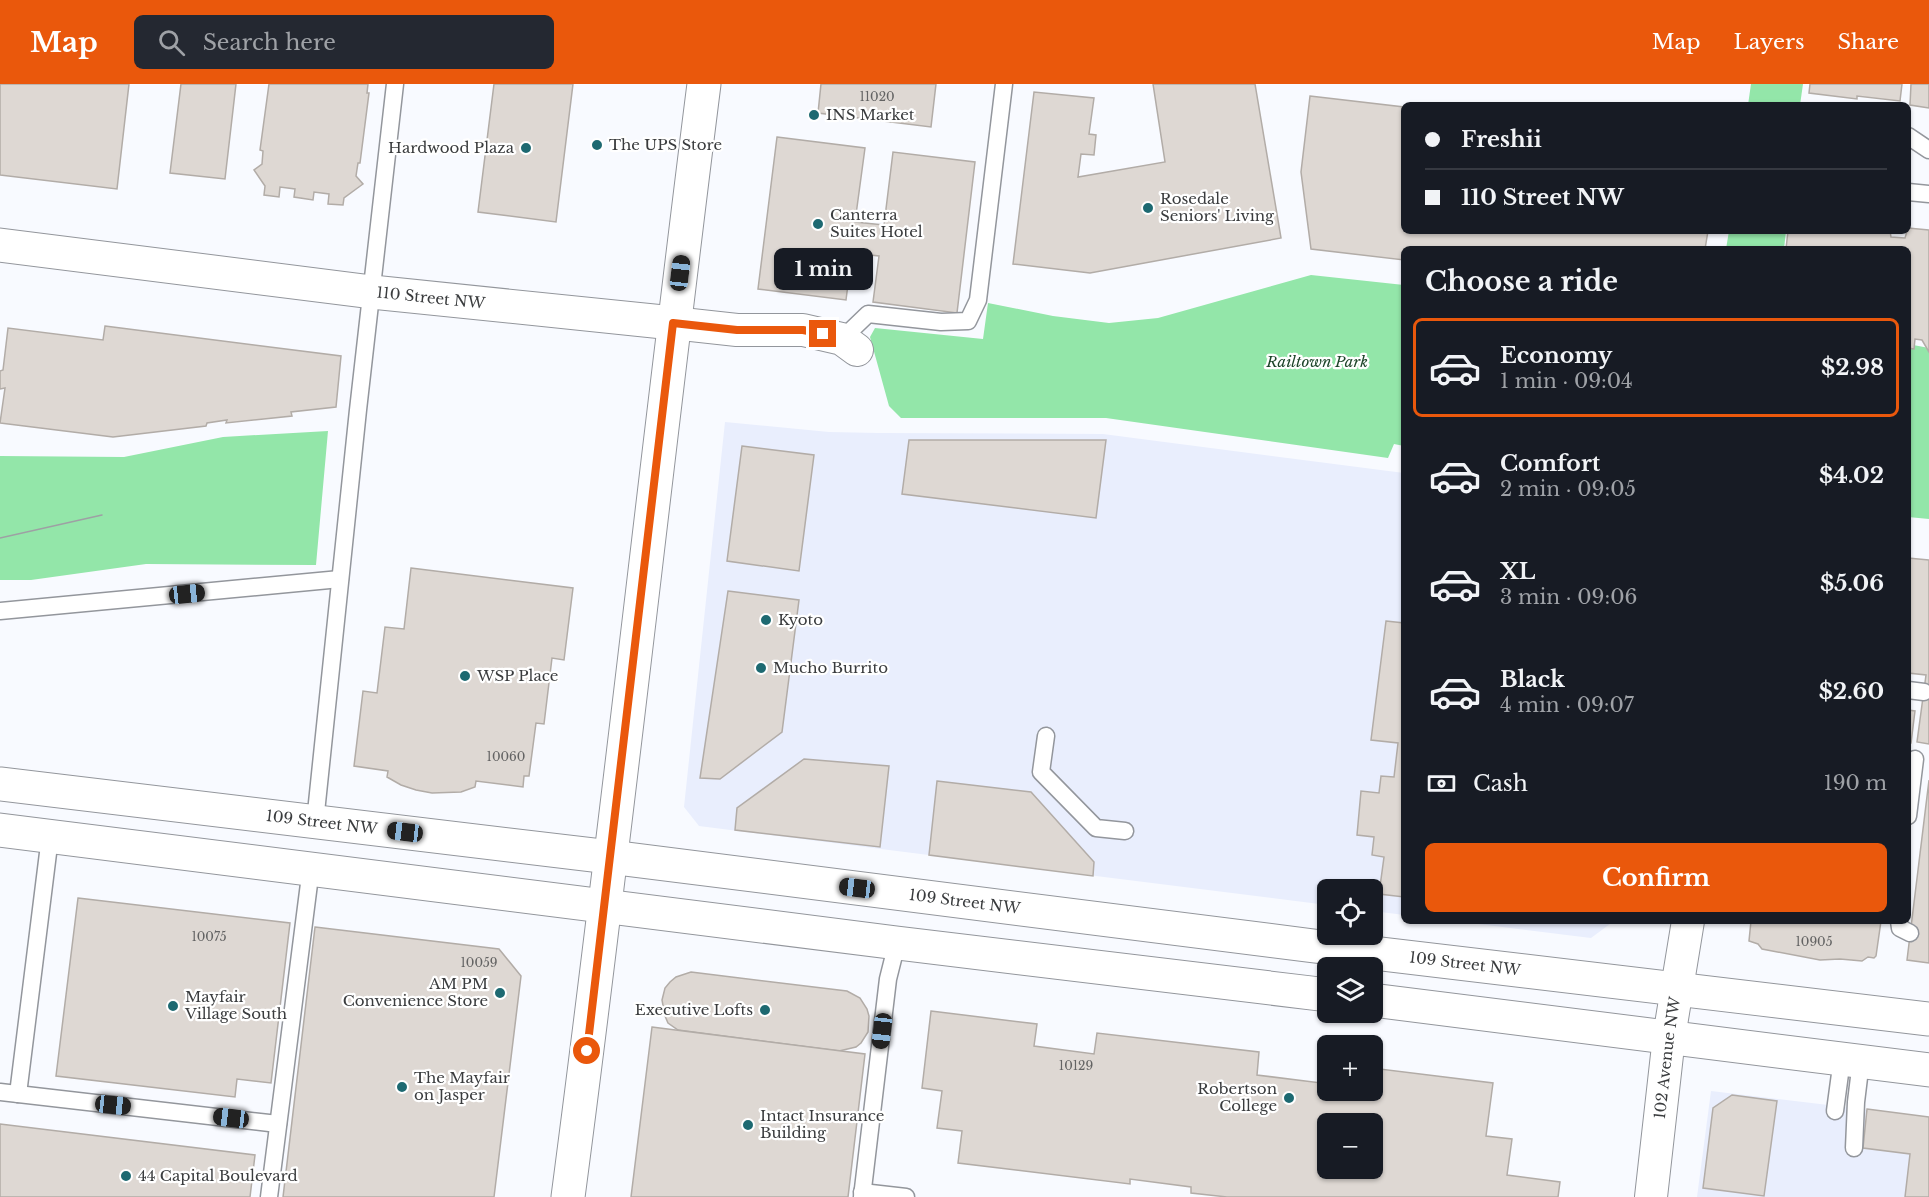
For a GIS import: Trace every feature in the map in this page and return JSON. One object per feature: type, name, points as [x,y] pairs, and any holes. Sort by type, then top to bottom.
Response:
[{"type":"main road","points":[[568,1197],[704,84]]},
{"type":"main road","name":"110 Street NW","points":[[0,244],[372,292],[673,323]]},
{"type":"main road","name":"109 Street NW","points":[[0,784],[1929,1019]]},
{"type":"main road","points":[[0,830],[897,944],[1317,994]]},
{"type":"main road","points":[[1383,1001],[1929,1070]]},
{"type":"street","name":"110 Street NW","points":[[673,323],[737,330],[803,330],[850,344]]},
{"type":"street","name":"102 Avenue NW","points":[[1651,1197],[1669,1037],[1688,924]]},
{"type":"lane","points":[[315,822],[395,84]]},
{"type":"lane","points":[[850,344],[868,314],[941,322],[968,321],[978,300],[1004,84]]},
{"type":"lane","points":[[1911,138],[1929,150]]},
{"type":"lane","points":[[1911,192],[1929,194]]},
{"type":"lane","points":[[0,611],[340,579]]},
{"type":"lane","points":[[1046,736],[1041,772],[1096,828],[1125,831]]},
{"type":"lane","points":[[1911,797],[1917,759]]},
{"type":"lane","points":[[18,1094],[50,837]]},
{"type":"lane","points":[[269,1197],[311,868]]},
{"type":"lane","points":[[897,944],[888,979],[862,1194],[906,1197]]},
{"type":"lane","points":[[1835,1111],[1852,1060]]},
{"type":"lane","points":[[1852,1060],[1856,1102],[1854,1148]]},
{"type":"lane","points":[[0,1092],[278,1124]]},
{"type":"shaded area","points":[[725,422],[829,432],[1103,434],[1401,473],[1401,915],[1383,912],[1383,879],[1317,879],[1317,904],[699,826],[684,807]]},
{"type":"shaded area","points":[[1479,924],[1610,924],[1591,938]]},
{"type":"shaded area","points":[[1711,1091],[1929,1117],[1929,1197],[1697,1197]]},
{"type":"green space","points":[[1751,84],[1803,84],[1800,102],[1748,102]]},
{"type":"green space","points":[[1728,234],[1786,234],[1784,246],[1726,246]]},
{"type":"green space","name":"Railtown Park","points":[[1311,275],[1401,285],[1401,445],[1394,444],[1388,458],[1106,418],[901,418],[889,406],[870,337],[875,328],[983,339],[988,303],[1053,316],[1109,323],[1158,318]]},
{"type":"green space","points":[[1911,345],[1929,348],[1929,519],[1911,517]]},
{"type":"green space","points":[[328,431],[316,565],[146,564],[31,580],[0,580],[0,456],[124,457],[223,437]]},
{"type":"building","points":[[0,84],[129,84],[117,189],[0,175]]},
{"type":"building","points":[[181,84],[236,84],[225,179],[170,173]]},
{"type":"building","points":[[269,84],[368,84],[367,93],[369,93],[360,163],[358,163],[356,176],[363,184],[344,198],[343,205],[328,204],[329,194],[314,192],[313,200],[294,197],[295,189],[280,187],[279,197],[264,195],[265,186],[254,170],[262,164],[263,151],[260,150]]},
{"type":"building","name":"Hardwood Plaza","points":[[494,84],[573,84],[556,222],[478,212]]},
{"type":"building","points":[[821,84],[936,84],[931,127],[818,113]]},
{"type":"building","name":"Rosedale Seniors' Living","points":[[1153,84],[1255,84],[1281,238],[1090,273],[1013,264],[1034,92],[1094,98],[1089,134],[1096,135],[1094,155],[1081,154],[1078,177],[1165,162]]},
{"type":"building","points":[[1810,84],[1902,84],[1900,101],[1809,93]]},
{"type":"building","points":[[1911,84],[1929,84],[1929,108],[1911,105]]},
{"type":"building","name":"Rosedale Seniors' Living","points":[[1310,96],[1401,107],[1401,234],[1708,234],[1706,246],[1401,246],[1401,260],[1311,249],[1301,172]]},
{"type":"building","name":"Canterra Suites Hotel","points":[[777,137],[865,148],[855,222],[884,225],[893,152],[975,162],[957,313],[873,302],[879,256],[852,253],[846,300],[758,289]]},
{"type":"building","points":[[1911,228],[1929,230],[1929,352],[1922,340],[1915,339],[1914,349],[1911,348],[1911,246],[1786,246],[1788,234],[1890,234],[1891,237],[1905,238],[1906,234],[1911,234]]},
{"type":"building","points":[[105,326],[341,356],[336,407],[291,412],[292,416],[226,423],[227,420],[207,423],[206,426],[113,437],[0,423],[5,388],[0,389],[0,371],[3,370],[8,328],[103,340]]},
{"type":"building","points":[[909,440],[1106,440],[1096,518],[902,494]]},
{"type":"building","points":[[742,446],[814,455],[799,571],[727,561]]},
{"type":"building","points":[[1911,558],[1929,560],[1929,744],[1917,742],[1926,675],[1911,673]]},
{"type":"building","name":"WSP Place","points":[[411,568],[573,588],[564,660],[552,658],[544,724],[536,723],[529,776],[524,776],[523,787],[476,781],[475,787],[461,792],[432,793],[401,785],[387,777],[388,771],[354,766],[363,691],[377,693],[385,627],[404,629]]},
{"type":"building","points":[[728,591],[799,600],[782,732],[720,779],[700,778]]},
{"type":"building","points":[[1386,621],[1401,623],[1401,897],[1383,894],[1383,879],[1381,879],[1384,857],[1372,855],[1374,837],[1357,835],[1361,791],[1379,793],[1381,776],[1394,777],[1398,743],[1371,740]]},
{"type":"building","points":[[1911,710],[1915,711],[1911,743]]},
{"type":"building","points":[[804,759],[889,766],[880,847],[735,830],[737,808]]},
{"type":"building","points":[[1929,780],[1929,963],[1907,960]]},
{"type":"building","points":[[937,781],[1031,792],[1094,862],[1093,876],[929,855]]},
{"type":"building","name":"Mayfair Village South","points":[[78,898],[290,923],[271,1083],[237,1079],[235,1097],[56,1076]]},
{"type":"building","points":[[1751,924],[1881,924],[1876,956],[1862,961],[1820,960],[1762,949],[1758,944],[1749,941]]},
{"type":"building","name":"The Mayfair on Jasper","points":[[315,927],[499,949],[521,976],[494,1197],[283,1197]]},
{"type":"building","name":"Executive Lofts","points":[[691,972],[847,991],[860,998],[867,1009],[868,1032],[856,1047],[839,1051],[678,1030],[668,1023],[662,1000],[665,988],[670,982],[676,977]]},
{"type":"building","points":[[931,1011],[1037,1024],[1034,1046],[1094,1054],[1097,1033],[1259,1052],[1257,1075],[1317,1082],[1317,1101],[1383,1101],[1383,1069],[1493,1083],[1486,1136],[1512,1139],[1507,1175],[1560,1182],[1558,1197],[1227,1197],[1191,1193],[1191,1187],[1130,1179],[1130,1184],[958,1163],[962,1131],[937,1128],[942,1091],[922,1088]]},
{"type":"building","name":"Intact Insurance Building","points":[[652,1027],[865,1054],[848,1197],[631,1197]]},
{"type":"building","points":[[1732,1095],[1777,1101],[1764,1196],[1703,1188],[1713,1108]]},
{"type":"building","points":[[1867,1109],[1929,1117],[1929,1197],[1905,1197],[1910,1154],[1863,1148]]},
{"type":"building","name":"44 Capital Boulevard","points":[[0,1124],[255,1155],[250,1197],[0,1197]]},
{"type":"tram line","points":[[0,538],[102,515]]},
{"type":"place","name":"INS Market","points":[[814,115]]},
{"type":"place","name":"The UPS Store","points":[[597,145]]},
{"type":"place","name":"Hardwood Plaza","points":[[526,148]]},
{"type":"place","name":"Rosedale Seniors' Living","points":[[1148,208]]},
{"type":"place","name":"Canterra Suites Hotel","points":[[818,224]]},
{"type":"place","name":"Kyoto","points":[[766,620]]},
{"type":"place","name":"Mucho Burrito","points":[[761,668]]},
{"type":"place","name":"WSP Place","points":[[465,676]]},
{"type":"place","name":"AM PM Convenience Store","points":[[500,993]]},
{"type":"place","name":"Mayfair Village South","points":[[173,1006]]},
{"type":"place","name":"Executive Lofts","points":[[765,1010]]},
{"type":"place","name":"The Mayfair on Jasper","points":[[402,1087]]},
{"type":"place","name":"Robertson College","points":[[1289,1098]]},
{"type":"place","name":"Intact Insurance Building","points":[[748,1125]]},
{"type":"place","name":"44 Capital Boulevard","points":[[126,1176]]},
{"type":"route","points":[[587,1051],[673,323],[737,330],[803,330],[823,334]]}]
